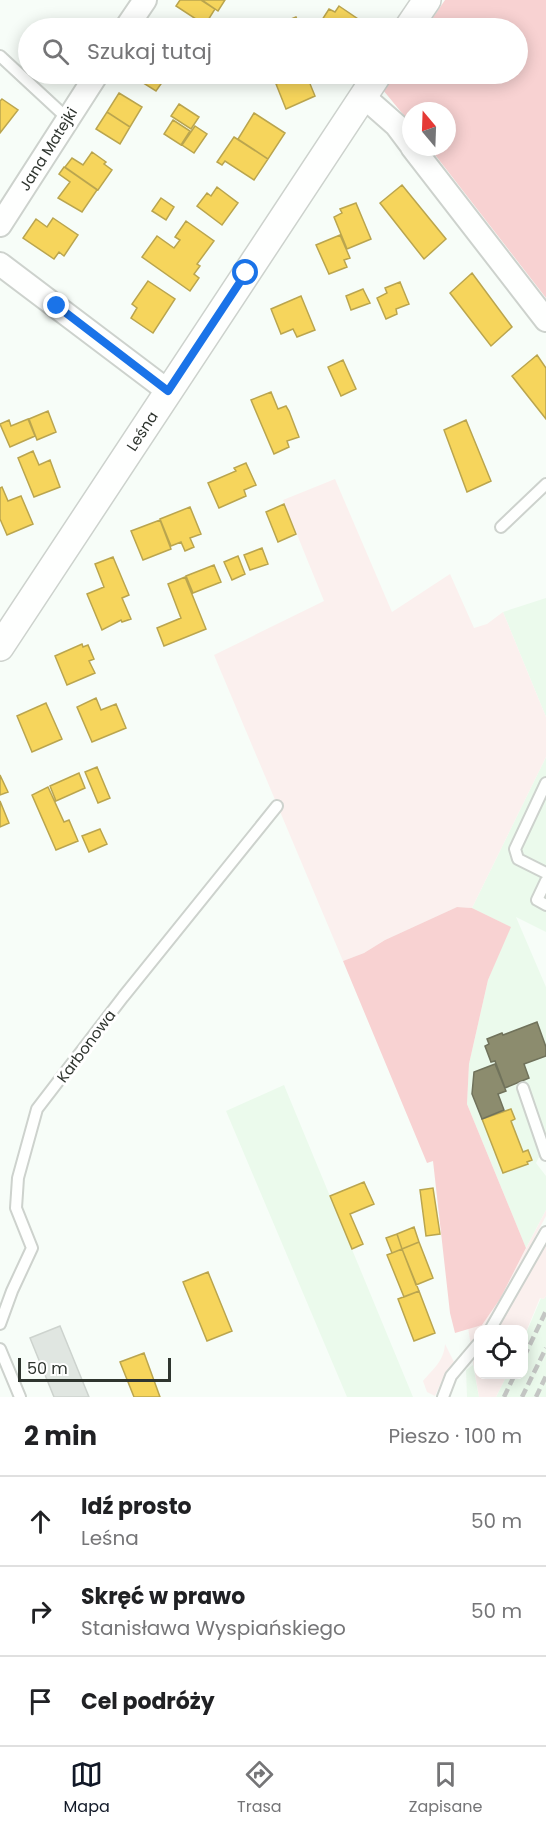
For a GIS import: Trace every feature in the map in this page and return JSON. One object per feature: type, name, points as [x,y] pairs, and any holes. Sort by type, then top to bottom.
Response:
[{"type":"street","points":[[133,18],[145,0]]},
{"type":"street","points":[[415,18],[427,0]]},
{"type":"street","name":"Jana Matejki","points":[[0,225],[90,84]]},
{"type":"street","name":"Leśna","points":[[0,647],[371,84]]},
{"type":"street","points":[[363,96],[402,134]]},
{"type":"street","points":[[420,156],[546,320]]},
{"type":"street","points":[[0,264],[168,391]]},
{"type":"lane","points":[[0,56],[18,73]]},
{"type":"lane","points":[[30,84],[67,118]]},
{"type":"lane","points":[[501,527],[546,484]]},
{"type":"lane","points":[[546,783],[515,849],[518,859],[546,873]]},
{"type":"lane","name":"Karbonowa","points":[[0,1324],[32,1248],[16,1208],[18,1178],[37,1109],[277,806]]},
{"type":"lane","points":[[546,881],[537,900],[546,905]]},
{"type":"lane","points":[[523,1088],[546,1155]]},
{"type":"lane","points":[[492,1325],[546,1232]]},
{"type":"lane","points":[[0,1349],[20,1397]]},
{"type":"lane","points":[[443,1397],[451,1376],[474,1349]]},
{"type":"shaded area","points":[[445,0],[546,0],[546,298],[436,156],[456,156],[456,102],[402,102],[402,113],[383,90],[388,84],[528,84],[528,18],[433,18]]},
{"type":"shaded area","points":[[335,479],[392,612],[450,574],[474,628],[487,624],[503,612],[546,717],[546,757],[472,908],[457,907],[343,961],[214,655],[324,601],[283,500]]},
{"type":"shaded area","points":[[546,598],[546,717],[503,612]]},
{"type":"shaded area","points":[[546,757],[546,932],[516,917],[546,987],[546,1143],[536,1146],[540,1155],[536,1163],[546,1176],[546,1210],[526,1248],[467,1104],[469,1064],[488,980],[510,927],[472,908]]},
{"type":"shaded area","points":[[457,907],[472,908],[511,927],[488,980],[469,1064],[467,1104],[526,1248],[500,1299],[482,1325],[474,1325],[474,1327],[455,1333],[450,1313],[433,1161],[427,1163],[343,961],[364,953],[385,940]]},
{"type":"shaded area","points":[[284,1085],[413,1397],[347,1397],[226,1111]]},
{"type":"shaded area","points":[[546,1210],[546,1216],[501,1301],[485,1325],[482,1325],[500,1299]]},
{"type":"shaded area","points":[[546,1239],[546,1296],[544,1299],[540,1298],[528,1327],[528,1325],[498,1325]]},
{"type":"shaded area","points":[[546,1296],[546,1397],[496,1397],[505,1379],[528,1379],[528,1329],[541,1298],[544,1299]]},
{"type":"shaded area","points":[[474,1327],[474,1340],[471,1345],[468,1328]]},
{"type":"shaded area","points":[[445,1344],[454,1362],[444,1376],[435,1396],[427,1392],[423,1381],[440,1360]]},
{"type":"shaded area","points":[[473,1365],[479,1397],[467,1397],[466,1370]]},
{"type":"shaded area","points":[[476,1379],[505,1379],[496,1397],[479,1397]]},
{"type":"building: Mieszkania","points":[[180,0],[201,0],[215,9],[209,18],[194,18],[176,6]]},
{"type":"building: Mieszkania","points":[[202,0],[225,0],[218,11]]},
{"type":"building: Mieszkania","points":[[339,6],[357,18],[323,18],[329,9],[335,12]]},
{"type":"building: Mieszkania","points":[[145,84],[161,84],[156,91]]},
{"type":"building: Mieszkania","points":[[276,84],[310,84],[315,96],[286,109]]},
{"type":"building: Mieszkania","points":[[119,93],[142,107],[130,127],[107,112]]},
{"type":"building: Mieszkania","points":[[2,99],[18,110],[0,133],[0,101]]},
{"type":"building: Mieszkania","points":[[179,104],[199,117],[191,129],[171,116]]},
{"type":"building: Mieszkania","points":[[107,112],[130,127],[120,144],[96,129]]},
{"type":"building: Mieszkania","points":[[254,113],[285,133],[268,159],[238,139]]},
{"type":"building: Mieszkania","points":[[173,120],[190,131],[181,145],[164,134]]},
{"type":"building: Mieszkania","points":[[195,126],[207,134],[194,153],[182,145]]},
{"type":"building: Mieszkania","points":[[234,137],[268,159],[254,180],[225,161],[222,165],[217,162]]},
{"type":"building: Mieszkania","points":[[92,152],[106,162],[104,164],[112,170],[98,190],[65,167],[72,158],[83,165]]},
{"type":"building: Mieszkania","points":[[64,167],[97,190],[82,212],[58,198],[70,182],[59,174]]},
{"type":"building: Mieszkania","points":[[402,185],[446,239],[424,259],[380,203]]},
{"type":"building: Mieszkania","points":[[217,187],[238,203],[222,225],[197,206],[207,193],[211,196]]},
{"type":"building: Mieszkania","points":[[161,198],[174,207],[166,220],[152,211]]},
{"type":"building: Mieszkania","points":[[356,203],[371,239],[347,249],[334,217],[342,213],[340,209]]},
{"type":"building: Mieszkania","points":[[53,218],[78,235],[64,256],[59,252],[54,259],[23,238],[36,219],[47,227]]},
{"type":"building: Mieszkania","points":[[186,221],[214,241],[197,264],[200,266],[194,274],[199,278],[190,291],[142,257],[157,236],[174,248],[180,240],[175,237]]},
{"type":"building: Mieszkania","points":[[340,235],[350,258],[344,260],[347,267],[329,274],[316,245]]},
{"type":"building: Mieszkania","points":[[472,273],[512,327],[491,346],[450,293]]},
{"type":"building: Mieszkania","points":[[148,281],[175,299],[153,333],[131,318],[137,308],[132,304]]},
{"type":"building: Mieszkania","points":[[400,282],[409,304],[396,309],[397,314],[386,319],[377,298],[387,293],[385,288]]},
{"type":"building: Mieszkania","points":[[363,289],[370,303],[351,310],[346,296]]},
{"type":"building: Mieszkania","points":[[301,296],[315,330],[297,337],[293,329],[281,334],[271,309]]},
{"type":"building: Mieszkania","points":[[537,355],[546,368],[546,419],[512,376]]},
{"type":"building: Mieszkania","points":[[343,360],[356,389],[341,396],[328,367]]},
{"type":"building: Mieszkania","points":[[271,392],[278,409],[286,406],[299,437],[287,441],[289,447],[274,454],[251,400]]},
{"type":"building: Mieszkania","points":[[48,411],[56,432],[37,440],[29,419]]},
{"type":"building: Mieszkania","points":[[28,419],[35,436],[10,447],[0,424],[9,420],[11,426]]},
{"type":"building: Mieszkania","points":[[466,420],[491,481],[467,492],[444,430]]},
{"type":"building: Mieszkania","points":[[33,451],[39,465],[50,460],[60,487],[34,497],[18,458]]},
{"type":"building: Mieszkania","points":[[246,463],[256,485],[244,490],[246,496],[219,508],[208,483],[236,471],[234,468]]},
{"type":"building: Mieszkania","points":[[2,487],[8,501],[21,496],[33,524],[7,535],[0,519],[0,488]]},
{"type":"building: Mieszkania","points":[[284,504],[296,534],[278,542],[266,512]]},
{"type":"building: Mieszkania","points":[[190,507],[201,534],[190,538],[194,547],[185,551],[181,542],[171,546],[160,519]]},
{"type":"building: Mieszkania","points":[[160,520],[171,549],[143,560],[131,531]]},
{"type":"building: Mieszkania","points":[[262,548],[268,564],[250,570],[244,555]]},
{"type":"building: Mieszkania","points":[[238,556],[245,574],[232,580],[224,562]]},
{"type":"building: Mieszkania","points":[[113,557],[129,595],[122,598],[131,619],[122,622],[121,620],[102,630],[87,594],[104,587],[95,564]]},
{"type":"building: Mieszkania","points":[[214,565],[221,582],[193,593],[186,576]]},
{"type":"building: Mieszkania","points":[[185,577],[206,629],[164,646],[157,628],[181,618],[168,584]]},
{"type":"building: Mieszkania","points":[[82,644],[83,647],[88,645],[94,659],[89,661],[95,673],[67,685],[55,656]]},
{"type":"building: Mieszkania","points":[[96,698],[101,710],[116,704],[126,728],[92,742],[77,707]]},
{"type":"building: Mieszkania","points":[[46,703],[62,739],[32,752],[17,716]]},
{"type":"building: Mieszkania","points":[[97,767],[110,798],[98,803],[85,772]]},
{"type":"building: Mieszkania","points":[[79,773],[85,788],[56,801],[50,786]]},
{"type":"building: Mieszkania","points":[[0,775],[8,792],[0,795]]},
{"type":"building: Mieszkania","points":[[48,787],[64,822],[69,820],[78,841],[56,850],[32,795]]},
{"type":"building: Mieszkania","points":[[0,801],[9,823],[0,827]]},
{"type":"building: Mieszkania","points":[[100,829],[107,844],[89,852],[82,836]]},
{"type":"building: Mieszkania","points":[[511,1109],[515,1119],[511,1121],[523,1152],[528,1150],[532,1160],[527,1162],[528,1164],[503,1173],[482,1119]]},
{"type":"building: Mieszkania","points":[[364,1182],[374,1204],[350,1214],[363,1244],[352,1249],[330,1196]]},
{"type":"building: Mieszkania","points":[[433,1188],[440,1234],[426,1236],[420,1190]]},
{"type":"building: Mieszkania","points":[[414,1227],[419,1242],[402,1249],[397,1234]]},
{"type":"building: Mieszkania","points":[[397,1234],[402,1249],[392,1253],[386,1238]]},
{"type":"building: Mieszkania","points":[[419,1242],[433,1278],[416,1285],[402,1249]]},
{"type":"building: Mieszkania","points":[[402,1249],[419,1291],[404,1297],[387,1255]]},
{"type":"building: Mieszkania","points":[[208,1272],[232,1331],[207,1341],[183,1282]]},
{"type":"building: Mieszkania","points":[[419,1291],[435,1333],[414,1341],[398,1299]]},
{"type":"building: Mieszkania","points":[[144,1353],[160,1397],[134,1397],[120,1362]]},
{"type":"building: Przemysł","points":[[537,1022],[546,1047],[546,1056],[524,1064],[529,1078],[505,1088],[495,1061],[491,1062],[485,1046],[489,1044],[487,1039]]},
{"type":"building: Przemysł","points":[[495,1064],[506,1091],[498,1094],[504,1110],[482,1119],[472,1094],[474,1072]]},
{"type":"building: Inne","points":[[60,1326],[89,1397],[54,1397],[30,1338]]},
{"type":"railway","points":[[528,1349],[546,1311]]},
{"type":"railway","points":[[522,1397],[546,1348]]},
{"type":"railway","points":[[536,1397],[546,1376]]},
{"type":"railway","points":[[504,1397],[513,1379]]},
{"type":"route","points":[[57,306],[168,391],[246,273]]}]
